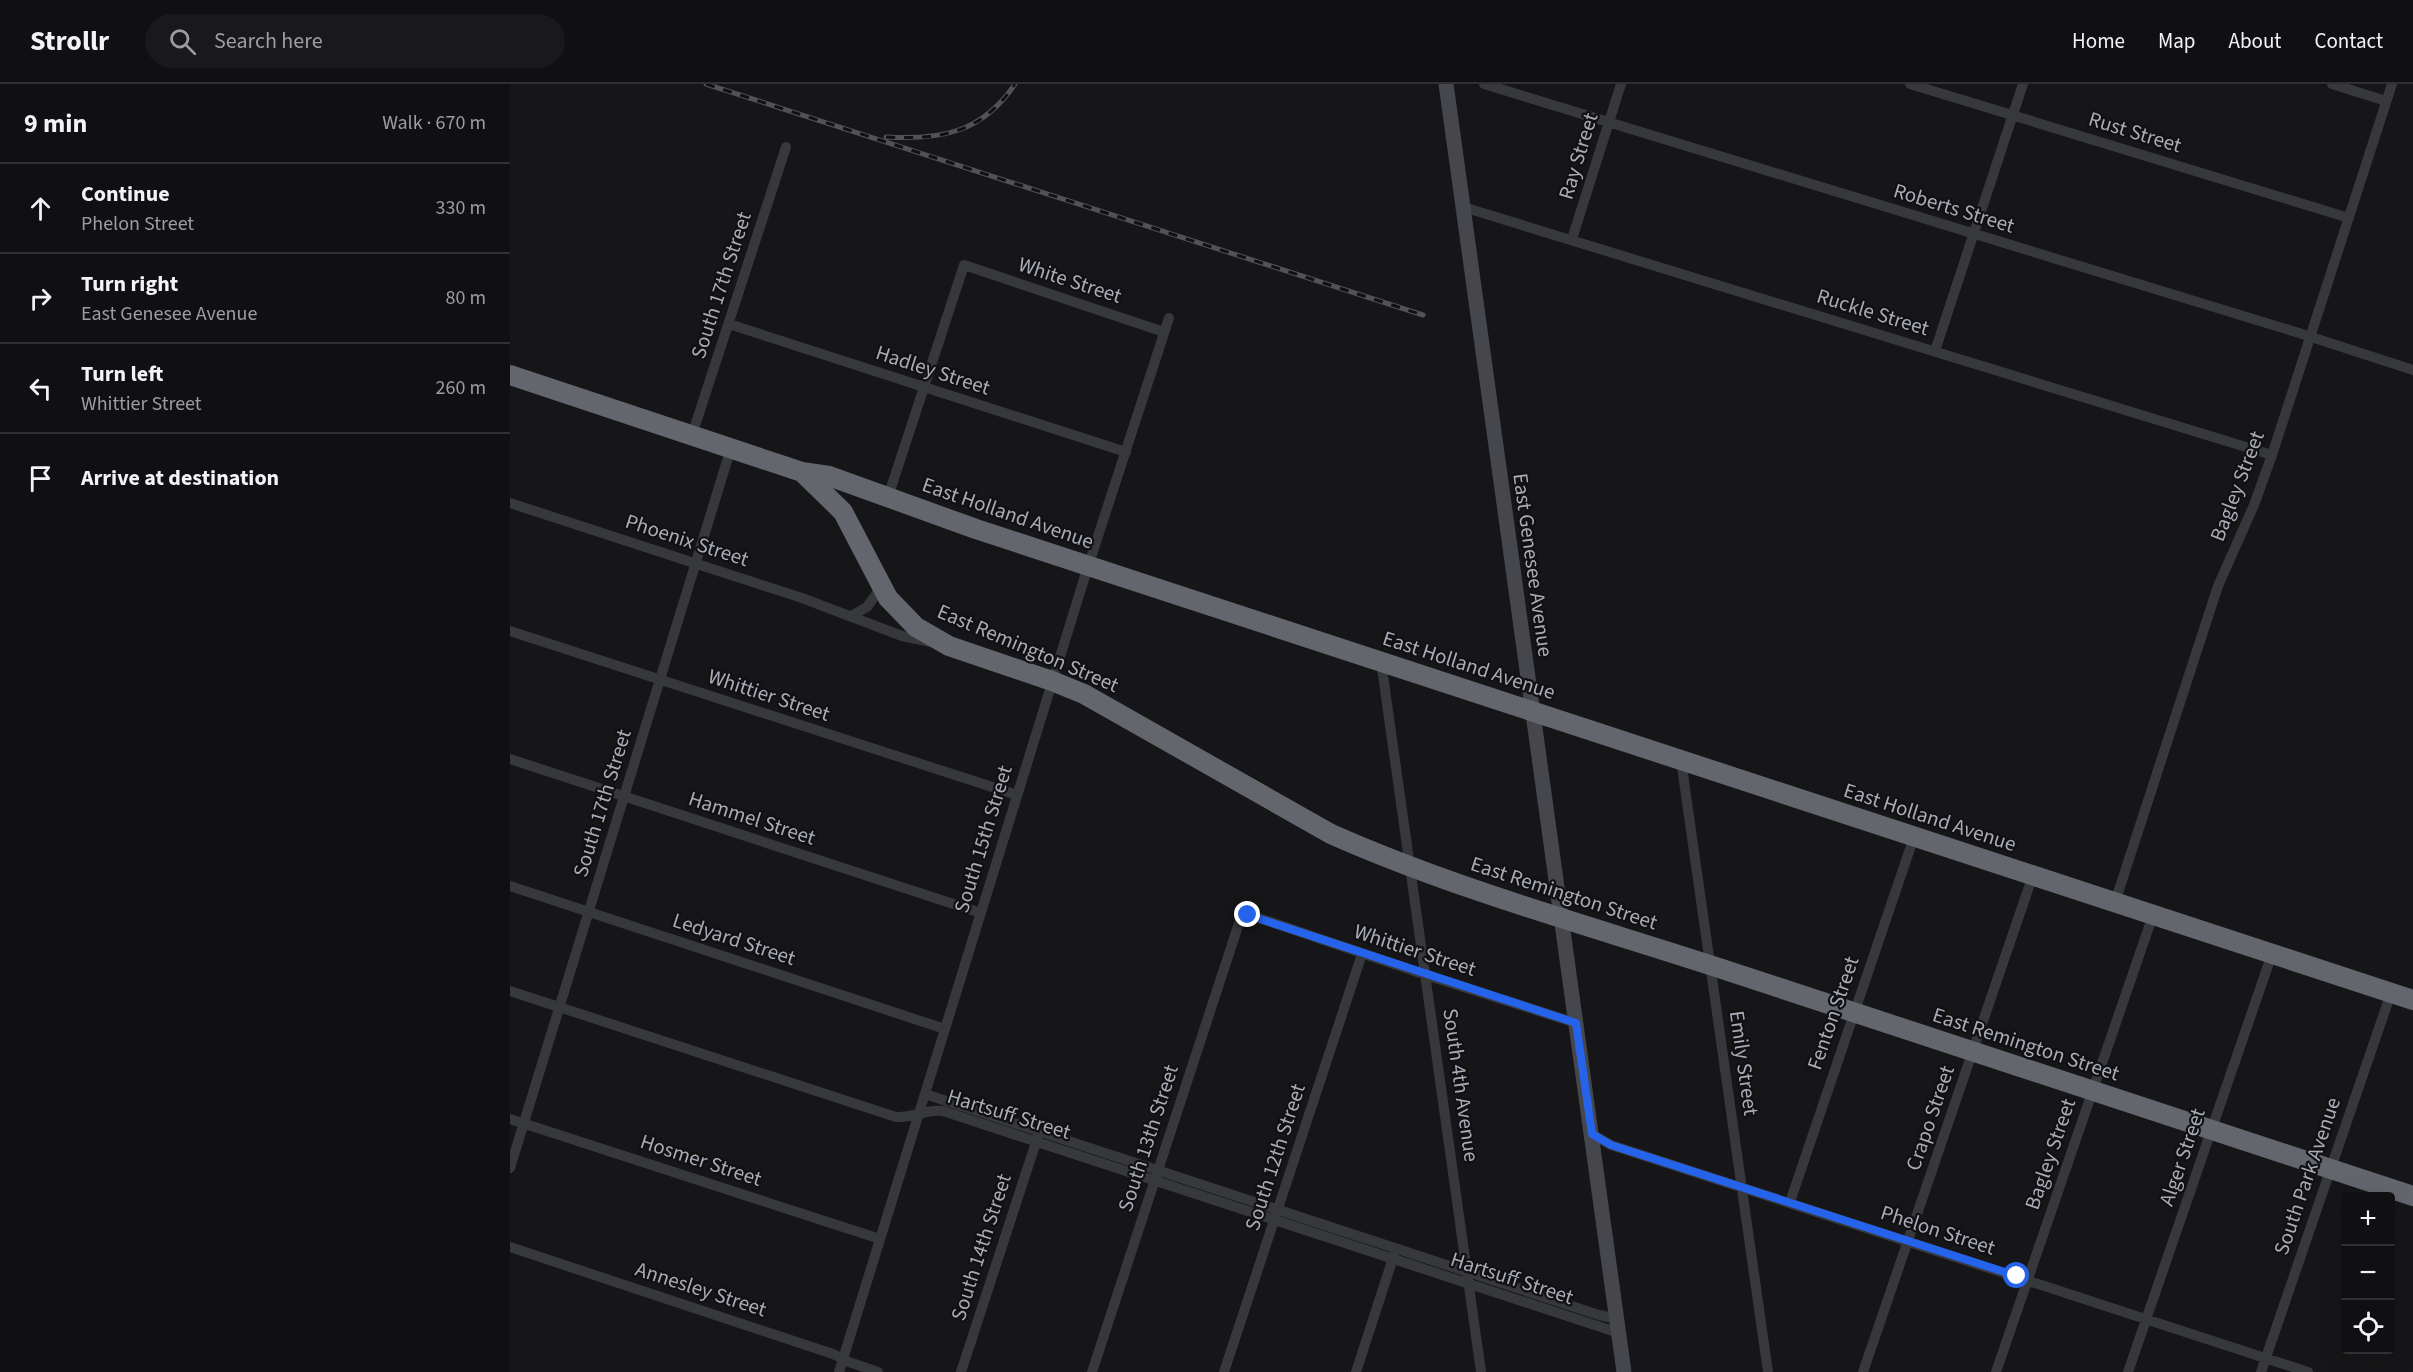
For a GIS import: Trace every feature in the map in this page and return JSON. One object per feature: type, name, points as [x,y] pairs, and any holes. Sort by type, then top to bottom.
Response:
[{"type":"highway","name":"East Holland Avenue","points":[[510,375],[802,472],[829,476],[976,529],[2413,1000]]},
{"type":"highway","name":"East Remington Street","points":[[802,472],[843,512],[882,586],[905,618],[926,634],[949,646],[1084,694],[1130,718],[1331,834],[1411,868],[1561,919],[1712,966],[2413,1196]]},
{"type":"main road","name":"East Genesee Avenue","points":[[1446,84],[1624,1372]]},
{"type":"street","name":"Roberts Street","points":[[1484,84],[2309,336],[2413,370]]},
{"type":"street","name":"Ray Street","points":[[1572,239],[1621,84]]},
{"type":"street","name":"Rust Street","points":[[1910,84],[2349,218]]},
{"type":"street","points":[[1935,351],[2022,84]]},
{"type":"street","points":[[2332,84],[2386,101]]},
{"type":"street","name":"Bagley Street","points":[[2115,902],[2218,586],[2254,505],[2272,455],[2392,84]]},
{"type":"street","name":"South 17th Street","points":[[692,435],[786,147]]},
{"type":"street","name":"Ruckle Street","points":[[1463,207],[2272,455]]},
{"type":"street","name":"White Street","points":[[925,387],[964,265],[1164,332]]},
{"type":"street","name":"South 15th Street","points":[[839,1372],[1088,566],[1169,318]]},
{"type":"street","name":"Hadley Street","points":[[729,324],[1126,452]]},
{"type":"street","points":[[888,497],[925,387]]},
{"type":"street","name":"South 17th Street","points":[[510,1168],[731,448]]},
{"type":"street","name":"Phoenix Street","points":[[510,503],[851,616],[902,636],[949,646]]},
{"type":"street","points":[[851,616],[867,607],[882,586]]},
{"type":"street","name":"Whittier Street","points":[[510,631],[1017,795]]},
{"type":"street","name":"South 4th Avenue","points":[[1381,661],[1481,1372]]},
{"type":"street","name":"Hammel Street","points":[[510,759],[981,913]]},
{"type":"street","name":"Emily Street","points":[[1681,760],[1768,1372]]},
{"type":"street","name":"Fenton Street","points":[[1790,1202],[1914,837]]},
{"type":"street","name":"Crapo Street","points":[[1863,1372],[2033,875]]},
{"type":"street","name":"Ledyard Street","points":[[510,886],[945,1029]]},
{"type":"street","name":"Bagley Street","points":[[1996,1372],[2153,915]]},
{"type":"street","name":"Whittier Street","points":[[1243,916],[1253,916],[1576,1023]]},
{"type":"street","name":"South 13th Street","points":[[1092,1372],[1243,916]]},
{"type":"street","name":"South 12th Street","points":[[1224,1372],[1362,954]]},
{"type":"street","name":"Alger Street","points":[[2128,1372],[2272,954]]},
{"type":"street","name":"Hartsuff Street","points":[[510,991],[896,1116],[908,1118],[933,1110],[943,1111],[1038,1138],[1618,1326]]},
{"type":"street","name":"South Park Avenue","points":[[2260,1372],[2391,993]]},
{"type":"street","name":"Hartsuff Street","points":[[925,1095],[1038,1138]]},
{"type":"street","name":"Hosmer Street","points":[[510,1119],[880,1239]]},
{"type":"street","name":"Phelon Street","points":[[1592,1134],[1611,1145],[2308,1372]]},
{"type":"street","name":"South 14th Street","points":[[961,1372],[1038,1138]]},
{"type":"street","name":"Annesley Street","points":[[510,1247],[843,1358],[878,1372]]},
{"type":"street","points":[[1356,1372],[1395,1255]]},
{"type":"railway","points":[[706,84],[1423,315]]},
{"type":"railway","points":[[886,137],[925,137],[959,130],[989,113],[1015,84]]},
{"type":"route","points":[[1248,915],[1576,1023],[1592,1134],[1611,1145],[2017,1276]]}]
